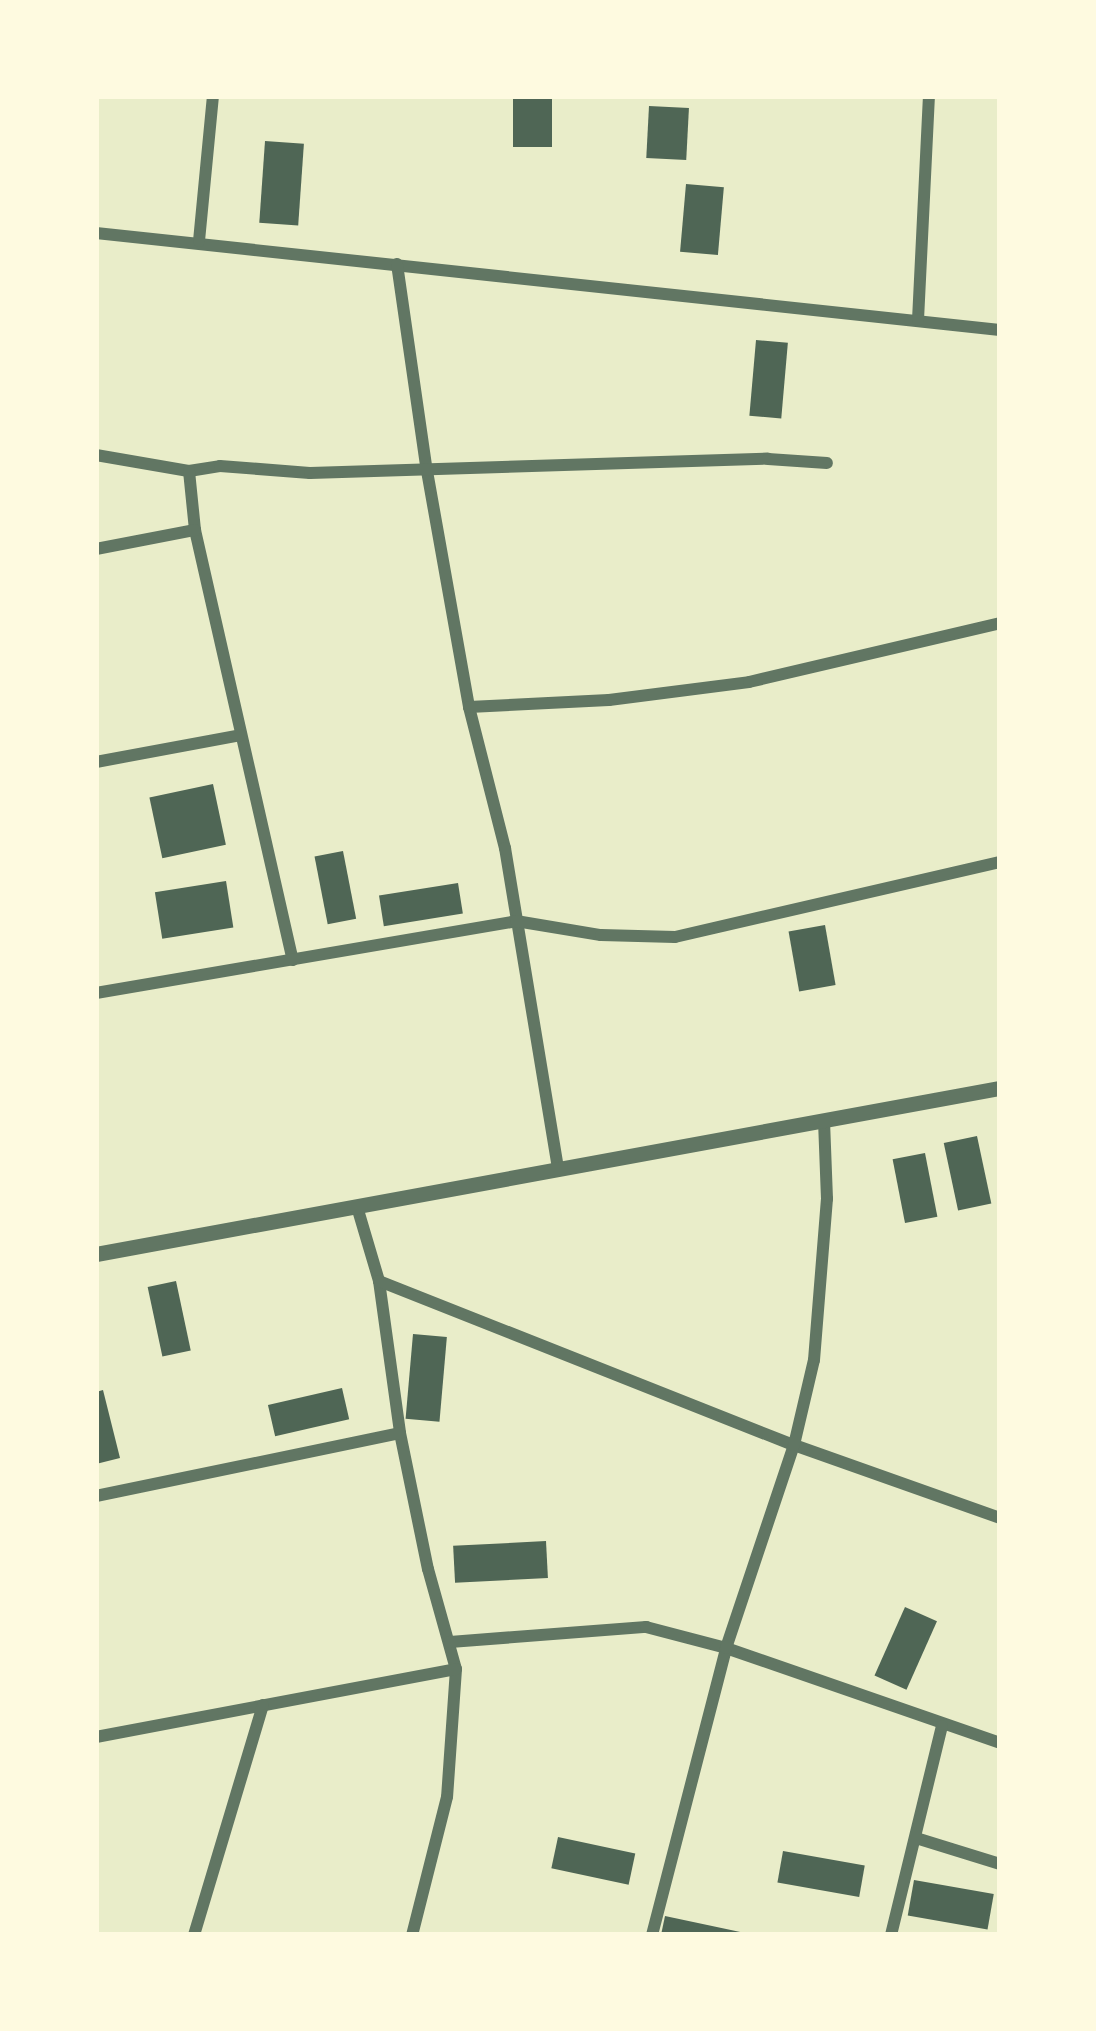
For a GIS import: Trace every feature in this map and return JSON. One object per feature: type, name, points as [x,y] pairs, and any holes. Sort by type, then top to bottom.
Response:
[{"type":"street","points":[[199,241],[213,96]]},
{"type":"street","points":[[918,320],[928,96]]},
{"type":"street","points":[[96,233],[1000,330]]},
{"type":"street","points":[[397,264],[469,707],[517,921],[559,1167]]},
{"type":"street","points":[[96,454],[189,471],[220,466],[310,473],[768,459],[827,463]]},
{"type":"street","points":[[189,471],[195,530],[293,960]]},
{"type":"street","points":[[96,549],[195,530]]},
{"type":"street","points":[[469,707],[609,700],[749,682],[1000,623]]},
{"type":"street","points":[[96,762],[241,735]]},
{"type":"street","points":[[96,993],[517,921],[601,935],[675,937],[1000,862]]},
{"type":"street","points":[[96,1254],[358,1210],[559,1167],[1000,1088]]},
{"type":"street","points":[[652,1935],[726,1648],[794,1445],[814,1360],[827,1199],[824,1122]]},
{"type":"street","points":[[358,1210],[379,1281],[400,1433],[428,1569],[456,1669],[447,1797],[412,1935]]},
{"type":"street","points":[[379,1281],[794,1445],[1000,1519]]},
{"type":"street","points":[[96,1496],[400,1433]]},
{"type":"street","points":[[450,1642],[646,1627],[726,1648],[1000,1743]]},
{"type":"street","points":[[96,1737],[456,1669]]},
{"type":"street","points":[[194,1935],[263,1705]]},
{"type":"street","points":[[890,1935],[942,1726]]},
{"type":"street","points":[[916,1838],[1000,1864]]},
{"type":"building","points":[[513,96],[552,96],[552,147],[513,147]]},
{"type":"building","points":[[649,106],[689,108],[686,160],[646,158]]},
{"type":"building","points":[[265,141],[304,144],[298,226],[259,223]]},
{"type":"building","points":[[686,184],[724,187],[718,255],[680,252]]},
{"type":"building","points":[[756,340],[788,343],[781,418],[749,416]]},
{"type":"building","points":[[213,784],[226,845],[162,858],[149,798]]},
{"type":"building","points":[[343,851],[356,919],[328,924],[315,857]]},
{"type":"building","points":[[226,881],[233,927],[162,939],[155,892]]},
{"type":"building","points":[[458,883],[463,914],[384,926],[379,896]]},
{"type":"building","points":[[825,925],[836,985],[799,991],[789,931]]},
{"type":"building","points":[[977,1136],[991,1203],[958,1211],[944,1143]]},
{"type":"building","points":[[925,1153],[937,1217],[905,1223],[893,1159]]},
{"type":"building","points":[[176,1281],[191,1350],[162,1356],[148,1287]]},
{"type":"building","points":[[413,1334],[447,1337],[439,1422],[406,1419]]},
{"type":"building","points":[[342,1388],[349,1419],[275,1436],[268,1405]]},
{"type":"building","points":[[103,1390],[120,1458],[96,1464],[96,1392]]},
{"type":"building","points":[[546,1541],[548,1578],[455,1583],[453,1546]]},
{"type":"building","points":[[905,1607],[937,1621],[906,1690],[874,1676]]},
{"type":"building","points":[[558,1837],[635,1853],[629,1885],[551,1868]]},
{"type":"building","points":[[783,1851],[865,1865],[859,1897],[777,1883]]},
{"type":"building","points":[[914,1880],[994,1894],[988,1930],[908,1915]]},
{"type":"building","points":[[665,1916],[745,1933],[745,1935],[661,1935]]}]
